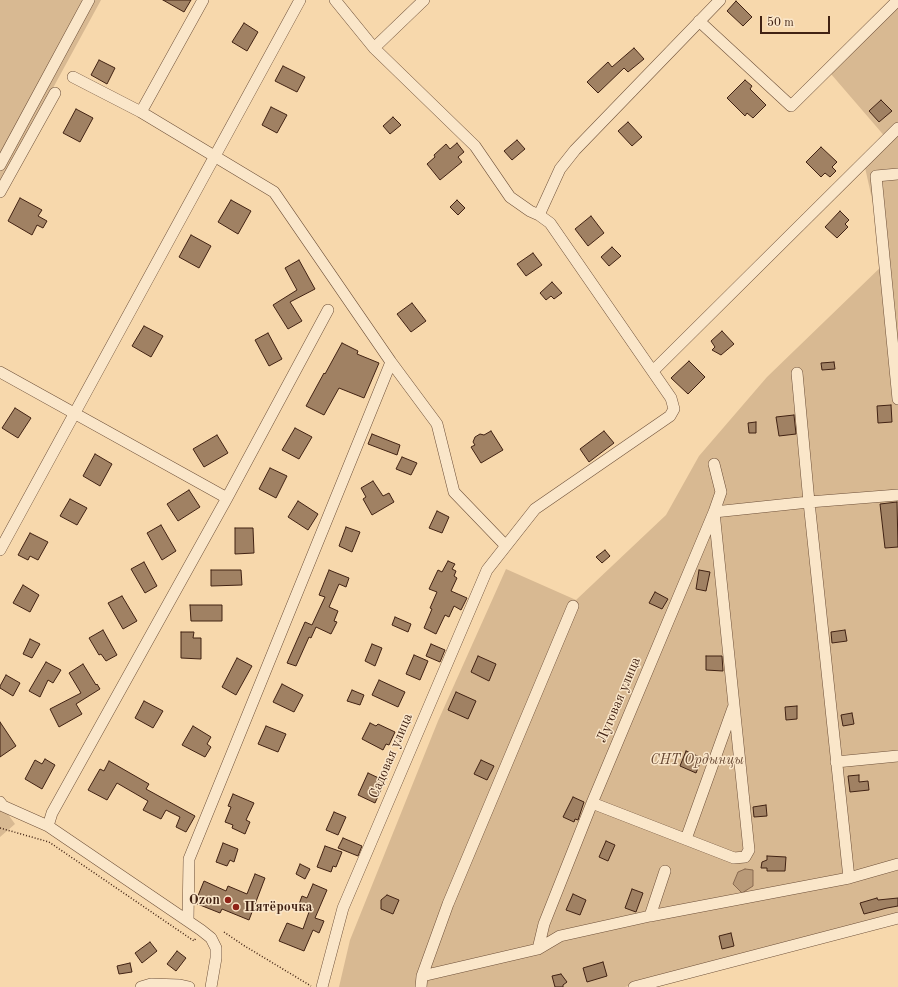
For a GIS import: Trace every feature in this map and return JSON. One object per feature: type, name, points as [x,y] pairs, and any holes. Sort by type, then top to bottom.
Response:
[{"type":"street","points":[[0,165],[90,0]]},
{"type":"street","points":[[141,112],[203,0]]},
{"type":"street","points":[[0,550],[300,0]]},
{"type":"street","name":"Садовая улица","points":[[322,987],[343,908],[486,570],[535,508],[670,416],[674,409],[671,398],[653,371],[550,223],[510,197],[475,146],[374,48],[336,0]]},
{"type":"street","points":[[374,48],[424,0]]},
{"type":"street","points":[[539,215],[560,169],[575,150],[720,0]]},
{"type":"street","points":[[699,21],[791,106],[898,0]]},
{"type":"street","points":[[73,77],[141,112],[274,192],[391,362],[437,424],[454,492],[505,545]]},
{"type":"street","points":[[0,192],[55,92]]},
{"type":"street","points":[[653,371],[898,128]]},
{"type":"street","points":[[898,174],[876,176],[898,399]]},
{"type":"street","points":[[48,826],[52,813],[227,498],[328,310]]},
{"type":"street","points":[[188,922],[189,860],[391,362]]},
{"type":"street","points":[[0,372],[73,414],[227,498]]},
{"type":"street","points":[[797,373],[809,502],[849,878]]},
{"type":"street","name":"Луговая улица","points":[[538,949],[544,924],[592,803],[714,512],[721,492],[714,464]]},
{"type":"street","points":[[592,803],[734,858],[745,857],[749,850],[714,512],[809,502],[898,495]]},
{"type":"street","points":[[422,982],[448,904],[573,606]]},
{"type":"street","points":[[686,839],[735,704]]},
{"type":"street","points":[[836,762],[898,756]]},
{"type":"street","points":[[0,802],[3,806],[48,826],[211,938],[216,948],[216,958],[211,987]]},
{"type":"street","points":[[422,982],[538,949],[560,936],[650,916],[849,878],[898,864]]},
{"type":"street","points":[[650,916],[665,871]]},
{"type":"street","points":[[634,987],[898,918]]},
{"type":"street","points":[[141,987],[151,984],[180,985],[189,987]]},
{"type":"path","points":[[0,828],[49,842],[194,941],[201,930]]},
{"type":"path","points":[[224,932],[313,987]]},
{"type":"green space","points":[[0,0],[101,0],[0,185]]},
{"type":"green space","name":"СНТ Ордынцы","points":[[898,0],[898,914],[625,987],[339,987],[350,940],[438,721],[506,569],[576,600],[666,515],[699,456],[767,377],[886,262],[864,163],[887,139],[825,67]]},
{"type":"green space","points":[[0,803],[15,824],[0,837]]},
{"type":"shaded area","points":[[745,869],[753,870],[753,886],[742,893],[733,884],[738,872]]},
{"type":"building","points":[[163,0],[191,0],[184,12]]},
{"type":"building","points":[[736,1],[752,17],[743,26],[727,11]]},
{"type":"building","points":[[244,23],[258,32],[247,51],[232,42]]},
{"type":"building","points":[[634,48],[644,59],[628,72],[624,68],[598,93],[587,82],[608,62],[612,67]]},
{"type":"building","points":[[99,60],[115,68],[107,84],[91,75]]},
{"type":"building","points":[[283,66],[305,77],[297,92],[275,81]]},
{"type":"building","points":[[745,80],[752,86],[750,89],[766,105],[753,118],[747,113],[745,116],[727,98]]},
{"type":"building","points":[[881,100],[892,111],[879,122],[869,111]]},
{"type":"building","points":[[271,107],[287,115],[277,133],[262,125]]},
{"type":"building","points":[[76,109],[93,118],[80,142],[63,133]]},
{"type":"building","points":[[393,117],[401,125],[390,134],[383,126]]},
{"type":"building","points":[[628,122],[642,137],[632,146],[618,131]]},
{"type":"building","points":[[517,140],[525,149],[512,160],[504,151]]},
{"type":"building","points":[[457,143],[464,152],[458,157],[462,162],[440,180],[427,164],[446,144],[450,149]]},
{"type":"building","points":[[821,147],[837,162],[832,167],[836,171],[830,177],[825,173],[821,177],[806,162]]},
{"type":"building","points":[[20,198],[42,210],[38,216],[47,221],[43,228],[37,225],[32,235],[8,221]]},
{"type":"building","points":[[231,200],[251,211],[238,234],[218,222]]},
{"type":"building","points":[[457,200],[465,208],[458,215],[450,207]]},
{"type":"building","points":[[840,211],[849,220],[845,224],[848,227],[837,238],[825,227]]},
{"type":"building","points":[[591,216],[604,233],[588,246],[575,229]]},
{"type":"building","points":[[191,235],[211,246],[199,268],[179,257]]},
{"type":"building","points":[[612,247],[621,256],[609,266],[601,257]]},
{"type":"building","points":[[533,253],[542,265],[526,276],[517,264]]},
{"type":"building","points":[[299,260],[315,289],[290,302],[302,321],[288,329],[273,305],[297,290],[285,268]]},
{"type":"building","points":[[552,282],[562,293],[554,299],[551,296],[546,300],[540,293]]},
{"type":"building","points":[[412,303],[426,321],[411,332],[397,314]]},
{"type":"building","points":[[144,326],[163,336],[151,357],[132,346]]},
{"type":"building","points":[[722,331],[734,344],[721,355],[712,350],[715,347],[711,341]]},
{"type":"building","points":[[268,333],[282,359],[269,366],[255,340]]},
{"type":"building","points":[[342,343],[358,351],[357,354],[379,363],[364,398],[339,388],[324,415],[306,406]]},
{"type":"building","points":[[689,361],[705,377],[688,394],[671,378]]},
{"type":"building","points":[[834,362],[835,369],[822,370],[821,363]]},
{"type":"building","points":[[891,405],[892,422],[878,423],[877,406]]},
{"type":"building","points":[[15,408],[31,418],[18,438],[2,428]]},
{"type":"building","points":[[794,415],[796,434],[779,436],[776,417]]},
{"type":"building","points":[[756,422],[756,433],[749,433],[748,423]]},
{"type":"building","points":[[295,428],[312,437],[299,459],[282,450]]},
{"type":"building","points":[[491,431],[503,450],[481,463],[471,447],[475,445],[473,442],[475,437],[480,434],[484,435]]},
{"type":"building","points":[[604,431],[614,443],[589,462],[580,449]]},
{"type":"building","points":[[372,434],[400,445],[397,455],[368,444]]},
{"type":"building","points":[[217,435],[228,453],[204,467],[193,449]]},
{"type":"building","points":[[95,454],[112,464],[100,486],[83,476]]},
{"type":"building","points":[[402,457],[417,463],[411,475],[396,469]]},
{"type":"building","points":[[270,468],[287,476],[276,498],[259,489]]},
{"type":"building","points":[[373,481],[383,496],[389,493],[394,502],[372,515],[363,499],[366,497],[361,488]]},
{"type":"building","points":[[189,490],[200,507],[178,521],[167,504]]},
{"type":"building","points":[[70,499],[87,508],[77,525],[60,516]]},
{"type":"building","points":[[298,501],[318,514],[308,530],[288,517]]},
{"type":"building","points":[[897,502],[898,547],[885,548],[880,504]]},
{"type":"building","points":[[437,511],[449,517],[442,533],[429,528]]},
{"type":"building","points":[[161,525],[176,551],[162,560],[147,533]]},
{"type":"building","points":[[346,527],[360,532],[352,552],[339,546]]},
{"type":"building","points":[[235,528],[253,528],[254,553],[235,554]]},
{"type":"building","points":[[30,533],[48,542],[38,560],[30,556],[28,560],[18,555]]},
{"type":"building","points":[[605,550],[610,556],[602,563],[596,557]]},
{"type":"building","points":[[448,561],[455,564],[452,569],[456,571],[454,576],[457,578],[451,591],[467,598],[461,610],[454,606],[449,617],[445,615],[436,634],[424,628],[437,592],[429,589],[438,570],[442,572]]},
{"type":"building","points":[[144,562],[157,586],[145,593],[131,569]]},
{"type":"building","points":[[211,570],[241,570],[242,585],[211,586]]},
{"type":"building","points":[[329,570],[349,578],[346,587],[339,584],[329,607],[338,611],[334,621],[337,622],[331,634],[316,627],[311,638],[309,637],[296,666],[287,663],[305,622],[312,625],[325,597],[319,595]]},
{"type":"building","points":[[699,570],[710,572],[706,591],[696,589]]},
{"type":"building","points":[[23,585],[39,595],[30,612],[13,603]]},
{"type":"building","points":[[655,592],[668,599],[662,609],[649,603]]},
{"type":"building","points":[[122,596],[137,621],[123,629],[108,603]]},
{"type":"building","points":[[190,605],[222,605],[222,621],[191,621]]},
{"type":"building","points":[[395,617],[411,624],[408,632],[392,625]]},
{"type":"building","points":[[103,630],[117,655],[106,661],[101,654],[99,655],[89,638]]},
{"type":"building","points":[[845,630],[847,641],[832,643],[831,632]]},
{"type":"building","points":[[181,632],[194,632],[193,638],[201,638],[201,659],[181,658]]},
{"type":"building","points":[[30,639],[40,644],[32,658],[23,654]]},
{"type":"building","points":[[372,644],[382,648],[375,666],[365,661]]},
{"type":"building","points":[[431,644],[445,650],[440,662],[426,656]]},
{"type":"building","points":[[414,655],[428,661],[420,680],[406,674]]},
{"type":"building","points":[[478,656],[496,664],[489,681],[471,672]]},
{"type":"building","points":[[706,656],[722,656],[723,671],[706,670]]},
{"type":"building","points":[[237,658],[252,666],[236,695],[222,687]]},
{"type":"building","points":[[46,662],[61,670],[53,683],[48,680],[40,697],[29,691]]},
{"type":"building","points":[[83,664],[100,689],[76,704],[82,714],[59,727],[50,709],[81,693],[69,673]]},
{"type":"building","points":[[6,675],[20,683],[13,696],[0,688]]},
{"type":"building","points":[[379,680],[405,692],[398,707],[372,695]]},
{"type":"building","points":[[282,684],[303,695],[294,712],[273,702]]},
{"type":"building","points":[[352,690],[364,695],[360,705],[347,701]]},
{"type":"building","points":[[456,692],[476,701],[468,719],[448,710]]},
{"type":"building","points":[[144,701],[163,711],[153,728],[135,718]]},
{"type":"building","points":[[797,706],[797,719],[786,720],[785,707]]},
{"type":"building","points":[[852,713],[854,724],[843,726],[841,715]]},
{"type":"building","points":[[0,722],[16,746],[0,757]]},
{"type":"building","points":[[370,723],[376,726],[378,724],[395,732],[389,745],[386,744],[383,750],[362,739]]},
{"type":"building","points":[[193,726],[211,737],[207,744],[211,747],[205,757],[182,745]]},
{"type":"building","points":[[266,726],[286,734],[278,752],[258,744]]},
{"type":"building","points":[[686,751],[702,758],[696,773],[680,766]]},
{"type":"building","points":[[45,759],[55,765],[42,789],[25,779],[35,760],[42,764]]},
{"type":"building","points":[[481,760],[494,766],[487,780],[474,774]]},
{"type":"building","points":[[109,761],[149,784],[146,789],[195,816],[186,832],[176,827],[180,817],[166,810],[161,819],[143,810],[148,801],[117,783],[107,800],[88,790],[100,769],[104,771]]},
{"type":"building","points":[[368,773],[385,781],[375,803],[358,795]]},
{"type":"building","points":[[859,775],[859,782],[868,781],[869,790],[850,792],[848,776]]},
{"type":"building","points":[[233,794],[254,803],[246,820],[250,822],[245,834],[232,828],[233,825],[225,822],[231,807],[228,806]]},
{"type":"building","points":[[573,797],[584,802],[578,820],[575,819],[574,822],[563,817]]},
{"type":"building","points":[[766,805],[767,816],[754,817],[753,807]]},
{"type":"building","points":[[334,812],[346,817],[338,835],[326,830]]},
{"type":"building","points":[[343,838],[362,846],[358,856],[338,848]]},
{"type":"building","points":[[606,841],[615,845],[608,861],[599,857]]},
{"type":"building","points":[[223,843],[238,849],[234,862],[230,860],[227,866],[216,862]]},
{"type":"building","points":[[325,846],[342,852],[336,867],[333,866],[331,872],[317,867]]},
{"type":"building","points":[[767,856],[786,857],[785,871],[767,871],[767,868],[761,868],[762,862],[767,860]]},
{"type":"building","points":[[300,864],[310,869],[305,879],[296,874]]},
{"type":"building","points":[[255,874],[265,878],[249,920],[222,909],[220,913],[195,903],[204,881],[226,891],[228,886],[247,894]]},
{"type":"building","points":[[313,884],[327,890],[315,918],[324,921],[319,933],[313,930],[304,951],[279,941],[287,923],[303,929],[309,912],[298,907],[302,896],[307,898]]},
{"type":"building","points":[[632,889],[643,893],[636,912],[625,908]]},
{"type":"building","points":[[573,894],[586,900],[580,915],[566,910]]},
{"type":"building","points":[[387,895],[399,900],[393,914],[381,909],[381,900]]},
{"type":"building","points":[[877,898],[878,900],[898,898],[898,906],[864,914],[860,903]]},
{"type":"building","points":[[731,933],[734,946],[722,949],[719,936]]},
{"type":"building","points":[[150,942],[157,951],[142,963],[135,953]]},
{"type":"building","points":[[177,951],[186,958],[176,971],[167,964]]},
{"type":"building","points":[[603,962],[607,976],[587,982],[583,968]]},
{"type":"building","points":[[130,963],[132,972],[119,974],[117,966]]},
{"type":"building","points":[[561,974],[567,982],[563,985],[563,987],[555,987],[552,976]]},
{"type":"place","name":"Ozon","points":[[228,900]]},
{"type":"place","name":"Пятёрочка","points":[[236,907]]}]
